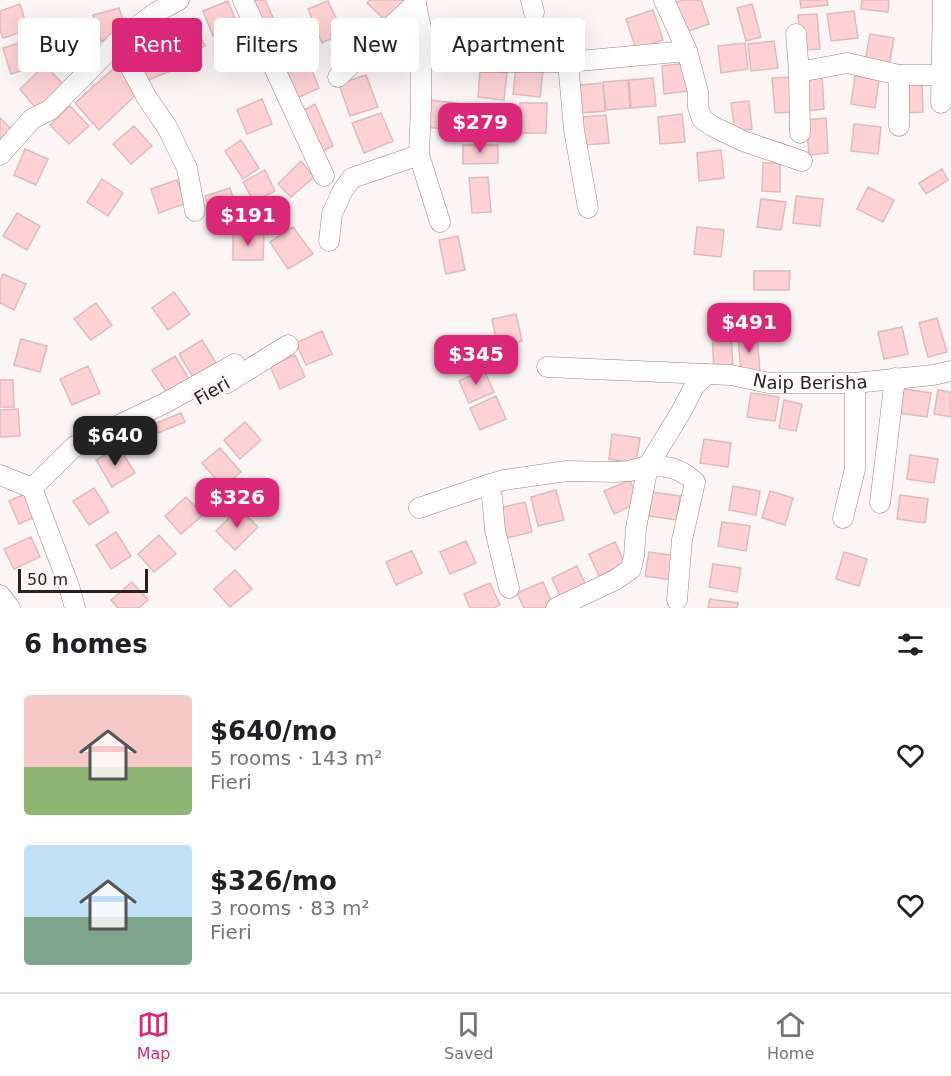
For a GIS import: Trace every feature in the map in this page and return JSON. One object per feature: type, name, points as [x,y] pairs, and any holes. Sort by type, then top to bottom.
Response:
[{"type":"street","points":[[143,18],[155,7],[179,0]]},
{"type":"street","points":[[243,0],[324,176]]},
{"type":"street","points":[[664,0],[687,51],[698,92],[698,107],[702,119],[743,141],[802,161]]},
{"type":"street","points":[[941,103],[947,75],[943,0]]},
{"type":"street","points":[[338,77],[415,1]]},
{"type":"street","points":[[415,1],[421,28],[419,156],[440,222]]},
{"type":"street","points":[[796,34],[800,133]]},
{"type":"street","points":[[0,155],[32,119],[50,110],[112,47]]},
{"type":"street","points":[[585,60],[687,51]]},
{"type":"street","points":[[799,72],[847,63],[899,75],[947,75]]},
{"type":"street","points":[[133,72],[167,127],[187,168],[195,210]]},
{"type":"street","points":[[568,72],[574,130],[588,208]]},
{"type":"street","points":[[899,75],[899,126]]},
{"type":"street","points":[[329,241],[332,214],[343,190],[352,178],[419,156]]},
{"type":"street","name":"Fieri","points":[[130,420],[146,420],[185,406],[211,393],[288,345]]},
{"type":"street","name":"Fieri","points":[[32,488],[75,446],[165,403],[235,364]]},
{"type":"street","name":"Naip Berisha","points":[[547,367],[730,375],[769,383],[855,383],[951,371]]},
{"type":"street","points":[[556,608],[615,580],[631,568],[648,466],[694,387],[706,374]]},
{"type":"street","points":[[880,503],[895,378]]},
{"type":"street","points":[[843,518],[855,469],[855,383]]},
{"type":"street","points":[[419,508],[504,480],[567,471],[615,472],[648,466],[668,466],[685,473],[695,482],[682,540],[677,600]]},
{"type":"street","points":[[0,474],[32,488],[75,608]]},
{"type":"street","points":[[487,485],[492,497],[495,530],[509,588]]},
{"type":"street","points":[[0,595],[10,608]]},
{"type":"building","points":[[247,0],[265,0],[273,18],[256,18]]},
{"type":"building","points":[[370,0],[404,1],[387,18],[383,18],[367,3]]},
{"type":"building","points":[[683,0],[701,0],[709,24],[682,33],[673,3]]},
{"type":"building","points":[[800,0],[827,0],[828,5],[801,8]]},
{"type":"building","points":[[862,0],[889,0],[888,12],[861,9]]},
{"type":"building","points":[[228,1],[235,18],[214,18],[213,36],[203,11]]},
{"type":"building","points":[[328,1],[336,18],[331,18],[331,39],[322,43],[319,36],[319,18],[312,18],[308,9]]},
{"type":"building","points":[[20,4],[24,18],[18,18],[18,33],[3,38],[0,30],[0,11]]},
{"type":"building","points":[[752,4],[761,37],[746,41],[737,8]]},
{"type":"building","points":[[119,8],[122,18],[112,18],[112,38],[101,41],[100,18],[94,18],[93,15]]},
{"type":"building","points":[[653,10],[663,40],[636,49],[626,19]]},
{"type":"building","points":[[854,11],[858,38],[831,41],[827,14]]},
{"type":"building","points":[[817,14],[820,49],[801,50],[798,15]]},
{"type":"building","points":[[870,34],[894,38],[889,66],[865,62]]},
{"type":"building","points":[[431,40],[431,67],[429,67]]},
{"type":"building","points":[[774,41],[778,68],[751,71],[748,44]]},
{"type":"building","points":[[18,43],[18,72],[11,74],[3,48]]},
{"type":"building","points":[[745,43],[748,69],[721,73],[718,46]]},
{"type":"building","points":[[686,63],[689,91],[664,94],[662,66]]},
{"type":"building","points":[[112,70],[112,72],[128,72],[140,91],[99,130],[75,103]]},
{"type":"building","points":[[38,72],[52,72],[66,87],[39,112],[20,89]]},
{"type":"building","points":[[144,72],[168,72],[148,80]]},
{"type":"building","points":[[313,72],[319,88],[295,99],[284,74]]},
{"type":"building","points":[[480,72],[507,73],[504,100],[478,97]]},
{"type":"building","points":[[515,72],[543,72],[540,97],[513,94]]},
{"type":"building","points":[[822,74],[824,109],[805,111],[803,76]]},
{"type":"building","points":[[366,75],[378,107],[350,116],[339,84]]},
{"type":"building","points":[[855,76],[879,80],[875,108],[851,104]]},
{"type":"building","points":[[791,77],[794,112],[775,113],[772,78]]},
{"type":"building","points":[[653,78],[656,106],[631,108],[629,80]]},
{"type":"building","points":[[628,80],[630,108],[606,110],[603,82]]},
{"type":"building","points":[[603,83],[605,111],[581,113],[579,85]]},
{"type":"building","points":[[904,84],[922,84],[923,112],[905,113]]},
{"type":"building","points":[[262,99],[272,124],[247,134],[237,110]]},
{"type":"building","points":[[429,100],[456,103],[453,130],[426,127]]},
{"type":"building","points":[[749,101],[752,129],[735,131],[731,103]]},
{"type":"building","points":[[520,103],[547,103],[546,133],[520,133]]},
{"type":"building","points":[[315,104],[333,146],[321,152],[304,110]]},
{"type":"building","points":[[70,106],[89,126],[69,144],[50,125]]},
{"type":"building","points":[[489,111],[515,111],[515,142],[489,141]]},
{"type":"building","points":[[381,113],[393,141],[364,153],[352,123]]},
{"type":"building","points":[[682,114],[685,142],[660,144],[658,117]]},
{"type":"building","points":[[606,115],[609,143],[584,145],[582,117]]},
{"type":"building","points":[[0,118],[11,129],[0,140]]},
{"type":"building","points":[[826,118],[828,153],[809,155],[806,120]]},
{"type":"building","points":[[854,124],[881,127],[878,154],[851,151]]},
{"type":"building","points":[[134,126],[152,146],[131,164],[113,144]]},
{"type":"building","points":[[241,140],[259,168],[243,179],[225,151]]},
{"type":"building","points":[[463,145],[498,145],[498,163],[463,164]]},
{"type":"building","points":[[25,149],[48,159],[36,185],[14,175]]},
{"type":"building","points":[[721,150],[724,178],[699,181],[697,153]]},
{"type":"building","points":[[301,161],[314,177],[291,197],[278,184]]},
{"type":"building","points":[[763,163],[780,163],[780,192],[762,191]]},
{"type":"building","points":[[942,169],[948,180],[926,194],[919,183]]},
{"type":"building","points":[[265,170],[275,191],[254,202],[243,182]]},
{"type":"building","points":[[488,177],[491,212],[472,213],[469,178]]},
{"type":"building","points":[[102,179],[123,193],[108,216],[87,202]]},
{"type":"building","points":[[177,180],[186,203],[159,213],[151,189]]},
{"type":"building","points":[[868,187],[894,200],[883,222],[857,209]]},
{"type":"building","points":[[230,188],[238,214],[212,222],[205,196]]},
{"type":"building","points":[[796,196],[823,199],[820,226],[793,223]]},
{"type":"building","points":[[761,199],[786,202],[781,230],[757,227]]},
{"type":"building","points":[[17,213],[40,226],[27,250],[3,236]]},
{"type":"building","points":[[293,227],[313,254],[288,269],[270,242]]},
{"type":"building","points":[[697,227],[724,230],[721,257],[694,254]]},
{"type":"building","points":[[233,234],[264,234],[263,260],[233,260]]},
{"type":"building","points":[[458,236],[465,270],[446,274],[439,240]]},
{"type":"building","points":[[754,271],[790,271],[789,290],[754,290]]},
{"type":"building","points":[[3,274],[26,284],[14,310],[0,303],[0,281]]},
{"type":"building","points":[[174,292],[190,314],[168,330],[152,308]]},
{"type":"building","points":[[96,303],[112,325],[91,340],[74,319]]},
{"type":"building","points":[[516,314],[522,341],[498,347],[492,319]]},
{"type":"building","points":[[937,318],[947,352],[928,357],[919,323]]},
{"type":"building","points":[[902,327],[908,354],[884,359],[878,332]]},
{"type":"building","points":[[322,331],[332,354],[306,365],[296,343]]},
{"type":"building","points":[[731,333],[733,368],[714,370],[712,335]]},
{"type":"building","points":[[757,336],[760,371],[741,372],[738,337]]},
{"type":"building","points":[[21,339],[47,346],[40,372],[14,365]]},
{"type":"building","points":[[202,340],[216,363],[193,377],[179,354]]},
{"type":"building","points":[[295,355],[305,377],[280,389],[270,366]]},
{"type":"building","points":[[175,356],[189,379],[167,393],[152,370]]},
{"type":"building","points":[[88,366],[100,393],[72,405],[60,379]]},
{"type":"building","points":[[484,370],[494,392],[469,403],[459,381]]},
{"type":"building","points":[[0,380],[13,380],[14,407],[0,407]]},
{"type":"building","points":[[903,389],[931,393],[927,417],[899,413]]},
{"type":"building","points":[[938,390],[951,392],[951,417],[934,414]]},
{"type":"building","points":[[751,393],[779,397],[775,421],[747,417]]},
{"type":"building","points":[[496,396],[506,419],[480,430],[470,408]]},
{"type":"building","points":[[784,400],[802,404],[796,431],[779,428]]},
{"type":"building","points":[[18,409],[20,436],[0,437],[0,410]]},
{"type":"building","points":[[181,413],[185,422],[158,433],[154,424]]},
{"type":"building","points":[[245,422],[261,440],[240,459],[224,440]]},
{"type":"building","points":[[612,434],[640,438],[636,463],[609,459]]},
{"type":"building","points":[[704,439],[731,443],[728,467],[700,463]]},
{"type":"building","points":[[119,447],[135,473],[112,487],[96,460]]},
{"type":"building","points":[[220,448],[241,472],[223,487],[202,463]]},
{"type":"building","points":[[910,455],[938,459],[934,483],[907,479]]},
{"type":"building","points":[[630,480],[639,502],[614,514],[604,491]]},
{"type":"building","points":[[733,486],[760,491],[756,515],[729,510]]},
{"type":"building","points":[[94,488],[109,512],[89,525],[73,501]]},
{"type":"building","points":[[556,490],[564,520],[538,526],[531,497]]},
{"type":"building","points":[[770,491],[793,498],[785,525],[762,518]]},
{"type":"building","points":[[652,492],[680,496],[677,520],[649,516]]},
{"type":"building","points":[[27,493],[37,516],[19,524],[9,501]]},
{"type":"building","points":[[900,495],[928,499],[925,523],[897,519]]},
{"type":"building","points":[[186,497],[203,515],[181,534],[165,516]]},
{"type":"building","points":[[525,502],[532,532],[507,538],[499,508]]},
{"type":"building","points":[[239,508],[258,527],[235,550],[216,531]]},
{"type":"building","points":[[722,522],[750,526],[746,551],[718,546]]},
{"type":"building","points":[[116,532],[131,556],[111,569],[96,545]]},
{"type":"building","points":[[159,535],[176,554],[154,572],[138,554]]},
{"type":"building","points":[[31,537],[40,557],[14,569],[4,549]]},
{"type":"building","points":[[466,541],[476,563],[450,574],[440,552]]},
{"type":"building","points":[[615,542],[625,564],[599,576],[589,554]]},
{"type":"building","points":[[412,551],[422,573],[396,585],[386,562]]},
{"type":"building","points":[[649,552],[676,556],[673,580],[645,576]]},
{"type":"building","points":[[844,552],[867,559],[859,586],[836,579]]},
{"type":"building","points":[[713,564],[741,568],[737,592],[709,587]]},
{"type":"building","points":[[577,566],[587,588],[562,600],[552,578]]},
{"type":"building","points":[[235,570],[252,589],[230,607],[214,589]]},
{"type":"building","points":[[132,582],[148,600],[139,608],[118,608],[111,600]]},
{"type":"building","points":[[543,582],[553,604],[544,608],[524,608],[517,593]]},
{"type":"building","points":[[490,583],[500,605],[494,608],[470,608],[464,594]]},
{"type":"building","points":[[710,599],[738,603],[737,608],[708,608]]}]
